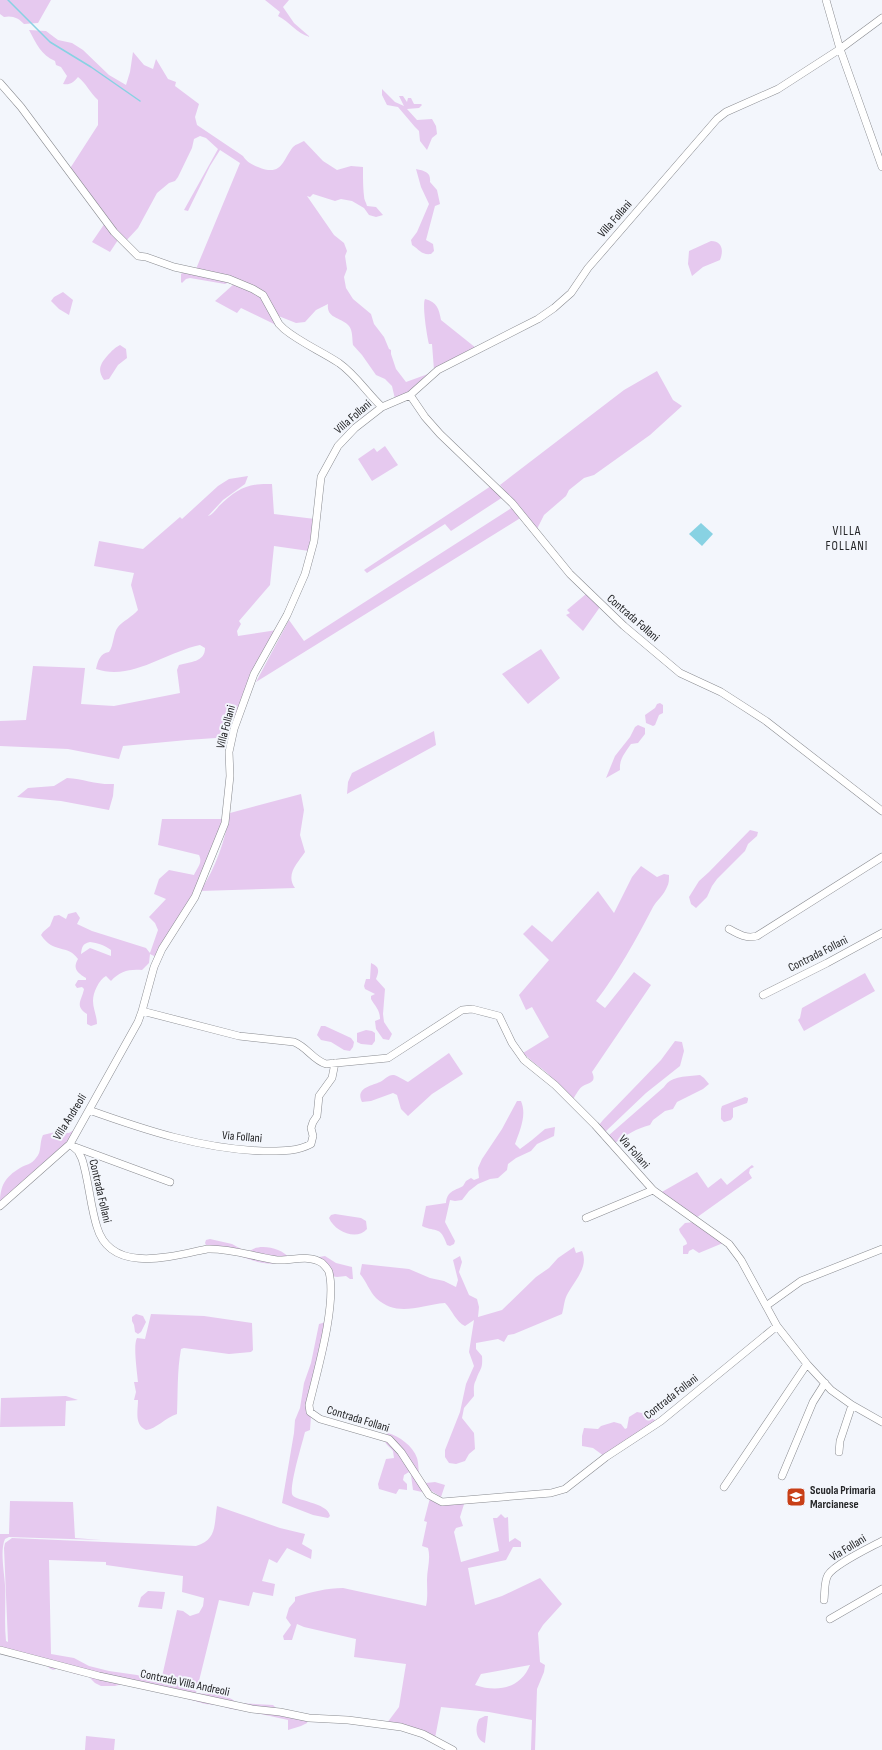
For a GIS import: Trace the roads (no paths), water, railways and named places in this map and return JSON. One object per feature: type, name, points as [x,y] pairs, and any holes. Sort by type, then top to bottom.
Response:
[{"type":"street","points":[[826,0],[840,49],[882,167]]},
{"type":"street","name":"Villa Follani","points":[[138,1022],[154,967],[162,949],[195,897],[225,823],[230,776],[230,752],[234,729],[254,674],[287,615],[305,574],[314,541],[321,477],[338,446],[355,428],[382,407],[410,395],[438,370],[538,319],[554,308],[571,293],[588,268],[717,119],[726,112],[778,89],[840,49],[882,18]]},
{"type":"street","points":[[0,83],[21,107],[114,232],[138,256],[146,257],[174,267],[228,279],[263,295],[284,329],[339,363],[351,373],[372,398],[382,407]]},
{"type":"street","name":"Contrada Follani","points":[[410,395],[425,417],[440,434],[512,503],[570,574],[624,626],[680,673],[721,692],[766,721],[882,811]]},
{"type":"street","points":[[729,928],[740,935],[750,938],[757,936],[882,857]]},
{"type":"street","name":"Contrada Follani","points":[[763,995],[882,933]]},
{"type":"street","name":"Via Follani","points":[[142,1011],[239,1036],[294,1042],[302,1045],[319,1062],[326,1064],[388,1058],[462,1010],[472,1009],[499,1016],[512,1043],[524,1060],[555,1085],[580,1110],[613,1144],[653,1190],[730,1244],[741,1260],[777,1326],[824,1383],[852,1405],[882,1422]]},
{"type":"street","name":"Villa Andreoli","points":[[0,1206],[71,1145],[138,1022]]},
{"type":"street","name":"Via Follani","points":[[89,1110],[167,1136],[195,1143],[246,1150],[284,1151],[297,1149],[311,1144],[313,1136],[311,1128],[317,1116],[319,1096],[332,1078],[335,1064]]},
{"type":"street","points":[[71,1145],[170,1182]]},
{"type":"street","name":"Contrada Follani","points":[[71,1145],[78,1151],[82,1159],[98,1232],[110,1247],[124,1256],[140,1260],[218,1248],[277,1260],[307,1258],[321,1262],[329,1270],[331,1285],[325,1337],[309,1404],[310,1412],[320,1419],[389,1439],[401,1452],[428,1495],[442,1502],[551,1493],[566,1489],[606,1457],[661,1421],[777,1326]]},
{"type":"street","points":[[586,1218],[653,1190]]},
{"type":"street","points":[[766,1306],[801,1281],[882,1249]]},
{"type":"street","points":[[724,1487],[807,1364]]},
{"type":"street","points":[[782,1476],[813,1402],[824,1383]]},
{"type":"street","points":[[839,1452],[840,1441],[852,1405]]},
{"type":"street","name":"Via Follani","points":[[824,1600],[827,1576],[830,1572],[882,1541]]},
{"type":"street","points":[[830,1619],[882,1589]]},
{"type":"street","name":"Contrada Villa Andreoli","points":[[0,1650],[99,1676],[252,1709],[280,1712],[309,1718],[368,1722],[401,1727],[423,1734],[453,1750]]},
{"type":"water","points":[[701,523],[713,534],[702,546],[689,534]]},
{"type":"waterway","points":[[8,0],[50,42],[91,67],[140,101]]},
{"type":"place","name":"Scuola Primaria Marcianese","points":[[796,1497]]},
{"type":"district","name":"VILLA FOLLANI","points":[[847,538]]}]
